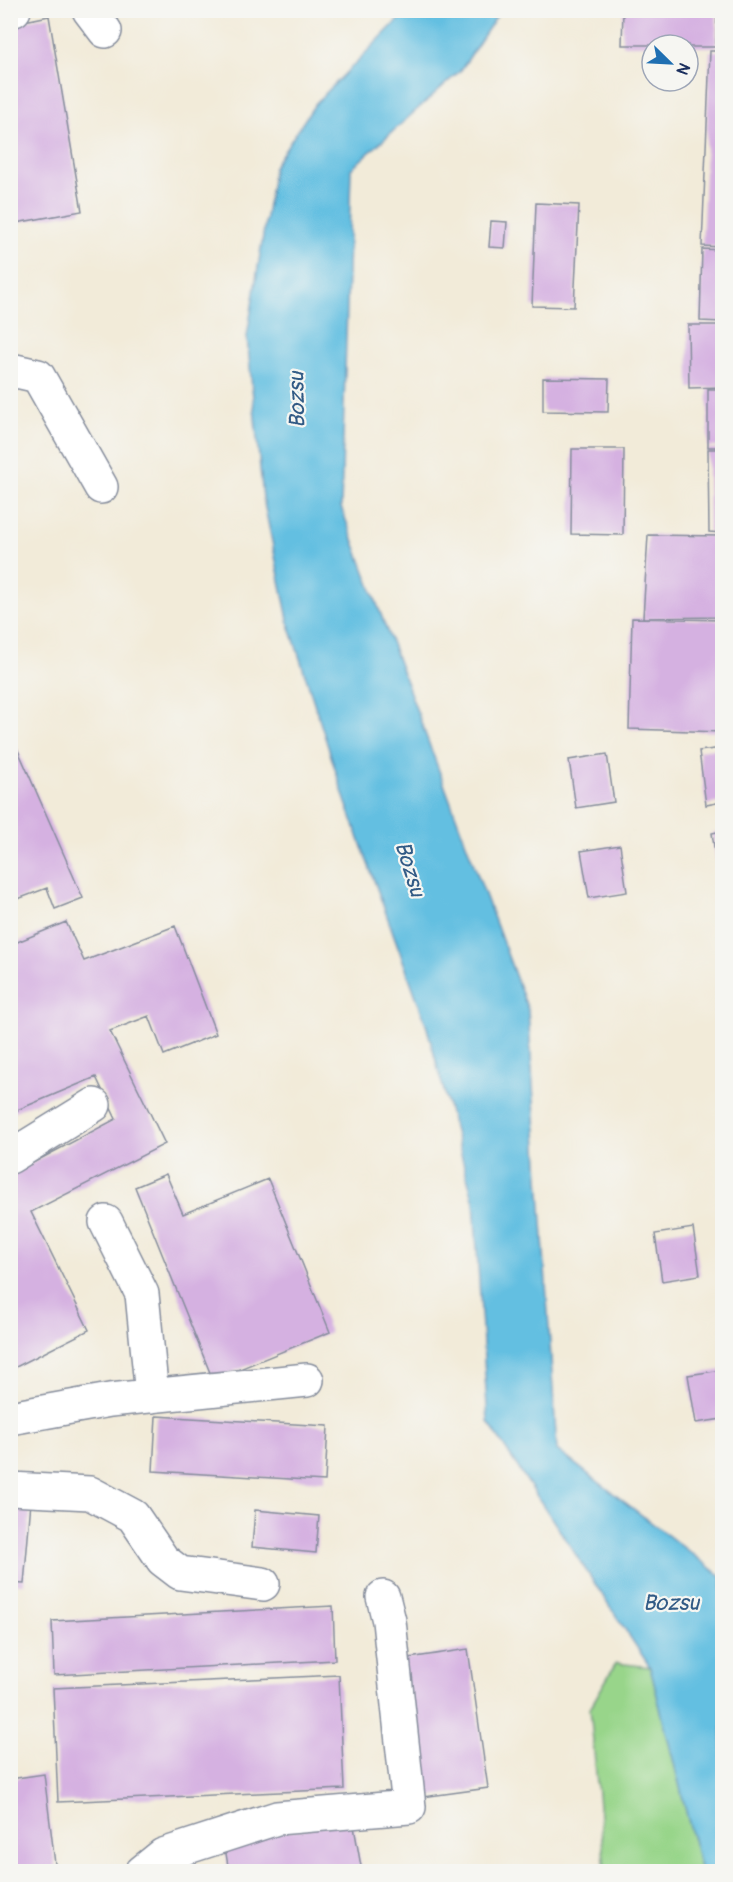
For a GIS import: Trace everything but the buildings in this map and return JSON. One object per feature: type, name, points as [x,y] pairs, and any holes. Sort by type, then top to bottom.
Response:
[{"type":"lane","points":[[10,373],[16,371],[38,376],[100,487]]},
{"type":"lane","points":[[10,1157],[94,1105]]},
{"type":"lane","points":[[106,1222],[142,1294],[152,1396]]},
{"type":"lane","points":[[10,1418],[110,1400],[307,1380]]},
{"type":"lane","points":[[10,1489],[90,1493],[133,1516],[162,1560],[180,1573],[263,1584]]},
{"type":"lane","points":[[142,1872],[163,1855],[277,1818],[410,1807],[389,1621],[383,1597]]},
{"type":"green space","points":[[616,1663],[650,1667],[701,1871],[605,1871],[590,1708]]},
{"type":"water","name":"Bozsu","points":[[408,10],[500,11],[461,70],[351,169],[341,507],[528,1010],[557,1450],[722,1577],[722,1871],[701,1871],[650,1667],[488,1422],[474,1202],[426,1024],[345,800],[289,624],[263,498],[247,337],[274,166],[315,104]]}]
